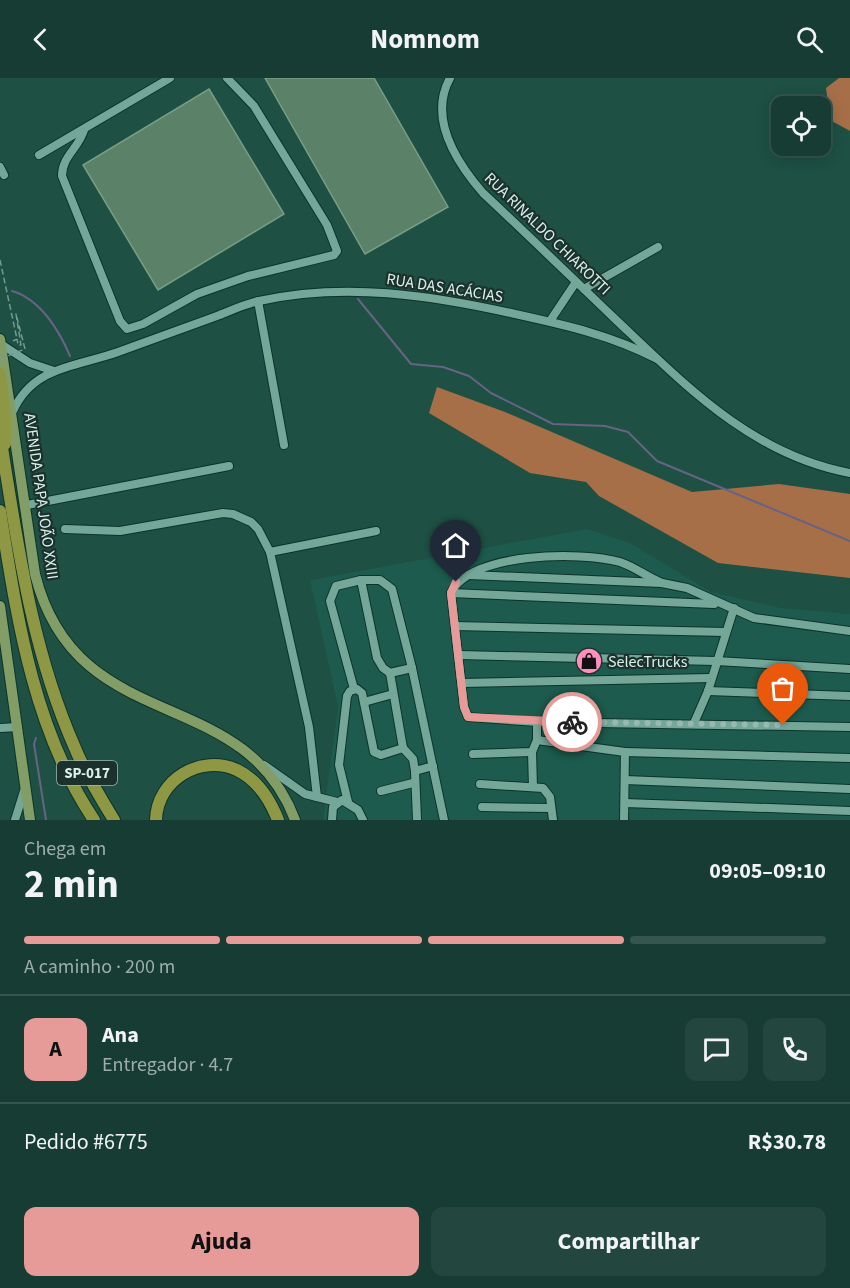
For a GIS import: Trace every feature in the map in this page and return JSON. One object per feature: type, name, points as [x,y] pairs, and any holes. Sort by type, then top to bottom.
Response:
[{"type":"highway","points":[[0,374],[5,420],[4,460]]},
{"type":"highway","name":"AVENIDA PAPA JOÃO XXIII","points":[[0,435],[26,594],[48,675],[75,749],[114,820]]},
{"type":"highway","name":"SP-017","points":[[0,511],[15,603],[34,686],[68,771],[94,820]]},
{"type":"highway","points":[[156,820],[159,801],[175,778],[198,766],[211,765],[226,766],[248,776],[260,788],[278,820]]},
{"type":"main road","name":"AVENIDA PAPA JOÃO XXIII","points":[[0,341],[13,411],[35,574],[41,598],[55,627],[76,656],[125,692],[219,732],[258,761],[283,795],[295,820]]},
{"type":"main road","points":[[0,606],[30,820]]},
{"type":"street","points":[[39,155],[170,78]]},
{"type":"street","points":[[84,130],[79,143],[64,160],[62,176],[120,321],[127,329],[143,324],[197,294],[248,276],[334,255],[337,251],[327,225],[254,106],[227,78]]},
{"type":"street","name":"RUA RINALDO CHIAROTTI","points":[[450,78],[443,98],[443,117],[447,137],[467,174],[576,282],[702,401],[747,433],[778,450],[850,473]]},
{"type":"street","points":[[584,289],[658,247]]},
{"type":"street","points":[[550,321],[576,282]]},
{"type":"street","name":"RUA DAS ACÁCIAS","points":[[13,411],[28,385],[54,371],[92,361],[258,301],[320,293],[396,292],[455,301],[550,321],[610,337],[657,358]]},
{"type":"street","points":[[258,301],[284,445]]},
{"type":"street","points":[[0,341],[30,363],[54,371]]},
{"type":"street","points":[[27,505],[229,466]]},
{"type":"street","points":[[65,529],[120,531],[223,513],[233,514],[251,522],[258,529],[270,552],[309,727],[317,797]]},
{"type":"street","points":[[270,552],[376,531]]},
{"type":"street","points":[[662,583],[617,561],[580,558],[519,558],[465,575],[456,582],[451,593],[460,655],[464,707],[468,717],[537,722],[850,727]]},
{"type":"street","points":[[465,575],[662,583],[687,588],[720,604],[768,620],[850,631]]},
{"type":"street","points":[[361,580],[377,658],[390,674],[403,748],[413,759],[417,819]]},
{"type":"street","points":[[354,689],[330,601],[336,586],[361,580],[380,580],[392,589],[412,668],[444,820]]},
{"type":"street","points":[[451,593],[720,604]]},
{"type":"street","points":[[694,723],[708,691],[734,608]]},
{"type":"street","points":[[455,626],[725,632]]},
{"type":"street","points":[[460,655],[716,661],[850,669]]},
{"type":"street","points":[[390,674],[412,668]]},
{"type":"street","points":[[462,683],[711,678]]},
{"type":"street","points":[[354,689],[360,690],[375,752],[381,754],[403,748]]},
{"type":"street","points":[[354,689],[347,696],[339,765],[348,801],[358,810],[363,820]]},
{"type":"street","points":[[708,691],[850,696]]},
{"type":"street","points":[[364,702],[393,694]]},
{"type":"street","points":[[533,787],[532,752],[537,740],[537,722]]},
{"type":"street","points":[[0,728],[18,727]]},
{"type":"street","points":[[537,740],[625,752],[850,758]]},
{"type":"street","points":[[473,754],[532,752]]},
{"type":"street","points":[[624,820],[625,752]]},
{"type":"street","points":[[258,761],[305,794],[337,802],[348,801]]},
{"type":"street","points":[[415,771],[433,766]]},
{"type":"street","points":[[625,780],[850,789]]},
{"type":"street","points":[[381,791],[413,783]]},
{"type":"street","points":[[480,784],[548,790],[553,820]]},
{"type":"street","points":[[15,820],[25,788]]},
{"type":"street","points":[[332,820],[331,812],[337,802]]},
{"type":"street","points":[[625,803],[850,811]]},
{"type":"street","points":[[482,807],[551,808]]},
{"type":"path","points":[[0,260],[18,345],[21,345],[16,314],[25,349],[0,358]]},
{"type":"path","points":[[0,341],[17,339]]},
{"type":"shaded area","points":[[839,78],[850,78],[850,131],[831,121],[831,96],[827,96],[826,88]]},
{"type":"shaded area","points":[[437,387],[505,412],[692,492],[779,484],[850,494],[850,578],[718,563],[599,496],[586,482],[530,473],[429,413]]},
{"type":"shaded area","name":"SelecTrucks","points":[[587,529],[630,543],[711,592],[781,608],[850,614],[850,820],[323,820],[338,707],[310,580]]},
{"type":"building","points":[[265,78],[374,78],[448,207],[365,254]]},
{"type":"building","points":[[209,89],[284,214],[158,290],[83,165]]},
{"type":"waterway","points":[[12,291],[40,308],[54,326],[70,356]]},
{"type":"waterway","points":[[358,299],[411,364],[443,367],[469,376],[491,393],[553,424],[605,426],[628,432],[657,461],[850,541]]},
{"type":"waterway","points":[[36,738],[34,744],[46,820]]},
{"type":"way so far","points":[[572,722],[783,725]]},
{"type":"place","name":"SelecTrucks","points":[[589,661]]},
{"type":"route","points":[[456,582],[451,593],[460,655],[464,707],[468,717],[572,722]]}]
